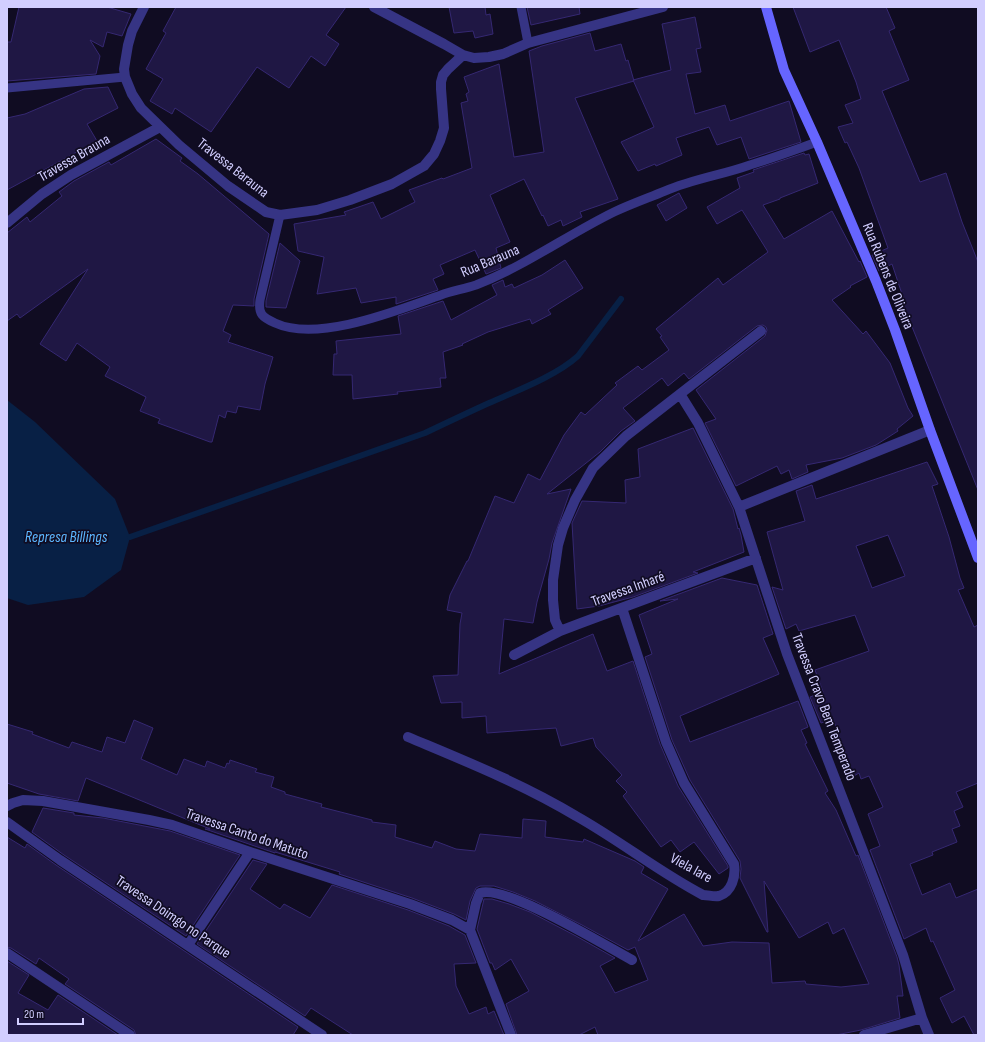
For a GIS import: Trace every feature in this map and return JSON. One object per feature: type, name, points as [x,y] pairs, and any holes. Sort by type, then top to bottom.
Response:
[{"type":"street","points":[[125,73],[128,45],[132,31],[144,7]]},
{"type":"street","points":[[374,7],[463,55],[474,58],[503,54],[528,43],[664,7]]},
{"type":"street","name":"Rua Rubens de Oliveira","points":[[766,7],[784,70],[817,142],[876,281],[978,558]]},
{"type":"street","name":"Travessa Barauna","points":[[125,73],[132,94],[141,108],[199,163],[228,186],[266,212],[280,215],[317,210],[350,200],[392,184],[424,166],[437,148],[444,128],[444,111],[441,88],[443,75],[463,55]]},
{"type":"street","name":"Travessa Brauna","points":[[7,223],[42,194],[71,175],[160,127]]},
{"type":"street","points":[[560,631],[555,620],[554,613],[553,580],[558,545],[563,528],[575,500],[593,468],[626,436],[761,331]]},
{"type":"street","name":"Travessa Cravo Bem Temperado","points":[[680,394],[698,423],[739,507],[787,654],[903,955],[922,1018],[929,1035]]},
{"type":"street","points":[[739,507],[930,430]]},
{"type":"street","name":"Travessa Inharé","points":[[514,655],[560,631],[756,558]]},
{"type":"street","name":"Viela Iare","points":[[408,737],[537,794],[577,816],[699,892],[712,896],[719,896],[731,886],[734,879],[734,864],[684,783],[666,742],[622,608]]},
{"type":"street","name":"Travessa Canto do Matuto","points":[[7,806],[23,800],[43,801],[172,825],[410,904],[452,920],[470,930]]},
{"type":"street","name":"Travessa Doimgo no Parque","points":[[7,822],[60,860],[188,944],[322,1035]]},
{"type":"street","points":[[188,944],[250,852]]},
{"type":"street","points":[[511,1035],[470,930],[476,903],[480,893],[494,893],[531,906],[632,960]]},
{"type":"street","points":[[7,953],[130,1035]]},
{"type":"street","points":[[864,1035],[922,1018]]},
{"type":"lane","points":[[521,7],[528,43]]},
{"type":"lane","points":[[7,88],[125,73]]},
{"type":"lane","name":"Rua Barauna","points":[[280,215],[260,300],[260,312],[264,317],[290,328],[314,329],[384,316],[443,294],[476,284],[534,257],[614,212],[684,183],[750,166],[817,142]]},
{"type":"water","name":"Represa Billings","points":[[7,400],[35,422],[115,499],[130,537],[121,570],[84,597],[28,605],[7,598]]},
{"type":"building","points":[[19,7],[107,7],[131,14],[122,36],[107,32],[103,47],[90,40],[100,56],[96,74],[7,81],[7,42],[11,42]]},
{"type":"building","points":[[176,7],[346,7],[326,35],[339,44],[325,66],[311,56],[289,88],[257,67],[211,132],[175,108],[172,114],[150,101],[163,79],[146,69],[166,33],[163,31]]},
{"type":"building","points":[[449,7],[485,7],[486,15],[490,14],[493,34],[475,38],[473,31],[454,33]]},
{"type":"building","points":[[527,7],[579,7],[580,14],[531,25]]},
{"type":"building","points":[[793,7],[886,7],[895,28],[889,31],[909,80],[882,91],[920,182],[946,173],[962,222],[978,262],[978,490],[902,302],[904,300],[892,264],[879,271],[872,255],[888,248],[859,168],[838,127],[853,123],[845,105],[861,99],[856,82],[839,40],[810,52]]},
{"type":"building","points":[[695,17],[701,48],[696,49],[701,72],[686,74],[695,114],[725,105],[730,121],[789,101],[801,142],[749,159],[741,137],[717,145],[709,127],[676,138],[682,155],[656,166],[655,164],[638,171],[621,142],[654,127],[633,80],[671,70],[662,24]]},
{"type":"building","points":[[590,33],[595,51],[621,44],[626,61],[628,60],[634,81],[575,98],[618,199],[580,212],[582,217],[563,226],[561,220],[548,226],[524,179],[490,195],[510,242],[496,248],[501,268],[486,274],[475,250],[440,265],[444,274],[433,279],[438,290],[396,304],[396,297],[361,303],[356,288],[317,294],[324,257],[298,251],[294,224],[346,215],[344,212],[373,202],[381,219],[415,202],[409,190],[472,168],[461,103],[468,101],[466,94],[469,92],[464,77],[499,64],[514,157],[544,152],[529,51]]},
{"type":"building","points":[[108,87],[118,108],[87,124],[97,141],[7,190],[7,118],[25,114],[84,89]]},
{"type":"building","points":[[156,139],[182,158],[180,161],[198,174],[269,234],[254,299],[254,306],[233,305],[223,331],[231,335],[228,342],[273,357],[265,384],[260,410],[238,406],[236,413],[227,411],[225,418],[219,415],[212,442],[158,423],[160,419],[140,411],[146,397],[105,376],[110,367],[77,343],[66,361],[40,344],[88,269],[20,318],[17,314],[7,321],[7,233],[27,217],[30,222],[62,196],[59,192],[74,181],[109,162],[111,165]]},
{"type":"building","points":[[804,153],[805,155],[809,154],[818,183],[763,205],[784,239],[832,211],[859,262],[860,261],[867,277],[850,286],[851,287],[832,300],[863,334],[866,331],[890,363],[908,408],[913,416],[897,429],[898,431],[876,445],[842,458],[806,465],[808,472],[792,479],[789,470],[781,474],[777,466],[736,486],[705,423],[716,419],[696,390],[765,336],[767,330],[766,327],[763,325],[757,326],[689,379],[684,373],[668,386],[662,378],[623,408],[635,421],[621,431],[600,452],[547,494],[571,489],[552,543],[533,623],[504,619],[499,674],[593,634],[607,671],[633,661],[660,744],[678,786],[728,866],[728,868],[719,874],[694,842],[680,852],[671,840],[661,847],[623,796],[627,792],[616,781],[622,775],[596,747],[593,738],[561,746],[556,728],[487,733],[486,716],[462,718],[462,702],[441,703],[433,676],[458,675],[460,624],[462,613],[447,610],[450,595],[468,561],[495,496],[514,503],[528,474],[540,480],[564,435],[581,412],[585,415],[617,385],[615,383],[638,366],[642,370],[669,350],[660,337],[662,336],[656,329],[718,278],[723,285],[768,252],[742,210],[717,224],[707,207],[740,188],[737,178],[754,172],[753,170]]},
{"type":"building","points":[[679,193],[687,208],[666,221],[657,205]]},
{"type":"building","points":[[280,243],[300,261],[286,308],[266,307],[266,301]]},
{"type":"building","points":[[565,260],[583,288],[548,310],[551,314],[532,324],[530,319],[488,332],[462,344],[463,345],[443,352],[446,378],[440,378],[441,387],[353,399],[352,375],[333,375],[334,354],[337,354],[336,341],[401,334],[398,316],[443,301],[451,320],[497,295],[492,285],[503,280],[505,287],[512,284],[514,288],[542,275]]},
{"type":"building","points":[[693,428],[733,509],[741,535],[744,552],[693,572],[698,573],[633,597],[599,606],[577,609],[572,523],[582,501],[626,503],[625,480],[640,477],[638,449]]},
{"type":"building","points":[[927,462],[938,484],[932,486],[964,588],[958,590],[974,627],[978,625],[978,783],[956,792],[963,807],[954,811],[960,826],[952,829],[957,842],[932,852],[933,855],[910,864],[922,895],[950,883],[956,898],[978,889],[978,1035],[974,1035],[964,1016],[952,1023],[940,998],[955,990],[933,941],[931,942],[926,928],[904,939],[870,850],[880,846],[868,814],[883,807],[869,776],[861,779],[859,773],[854,776],[833,719],[821,723],[810,697],[823,692],[815,670],[869,651],[855,615],[799,631],[796,624],[786,629],[772,587],[783,590],[767,532],[805,521],[796,491],[812,485],[816,499]],"holes":[[[888,535],[905,576],[872,588],[856,546]]]},
{"type":"building","points":[[722,578],[757,585],[773,634],[763,638],[779,674],[680,716],[690,742],[798,701],[808,727],[801,730],[807,743],[805,744],[828,791],[825,793],[836,810],[856,856],[858,855],[897,957],[903,996],[897,996],[900,1018],[861,1030],[836,1035],[598,1035],[595,1027],[579,1035],[517,1035],[506,1004],[529,991],[511,959],[495,970],[492,963],[490,963],[477,929],[484,899],[492,899],[530,912],[615,958],[600,966],[615,993],[648,980],[635,947],[628,950],[535,901],[494,886],[480,886],[476,888],[470,901],[466,920],[412,898],[339,874],[340,872],[275,853],[205,829],[210,829],[86,778],[78,801],[39,794],[7,783],[7,724],[33,732],[32,734],[69,748],[72,742],[102,752],[107,737],[125,743],[134,720],[153,728],[141,759],[177,775],[184,759],[205,767],[207,761],[225,768],[227,763],[229,764],[230,760],[257,769],[255,772],[274,777],[271,787],[285,792],[285,794],[322,804],[321,807],[372,820],[372,822],[396,825],[395,837],[432,848],[435,841],[456,849],[475,851],[480,834],[522,838],[523,819],[546,821],[545,837],[583,842],[584,839],[635,861],[644,867],[641,873],[668,889],[638,941],[684,914],[703,946],[732,942],[769,943],[772,983],[805,981],[806,984],[841,987],[869,984],[844,928],[833,934],[828,922],[799,938],[764,881],[767,932],[740,878],[740,861],[690,780],[672,740],[645,657],[652,654],[639,615],[678,599],[660,601]]},
{"type":"building","points":[[43,808],[74,813],[74,815],[103,818],[170,831],[240,855],[186,936],[32,832]]},
{"type":"building","points":[[7,837],[25,848],[27,844],[298,1027],[293,1035],[136,1035],[134,1030],[65,984],[69,979],[39,958],[36,964],[7,947]]},
{"type":"building","points":[[253,860],[267,864],[250,889],[280,909],[284,904],[310,918],[332,885],[408,910],[449,926],[465,935],[476,963],[454,964],[456,986],[469,1014],[486,1007],[488,1014],[494,1011],[504,1035],[353,1035],[311,1008],[305,1016],[197,944]]},
{"type":"building","points":[[7,961],[29,975],[18,993],[48,1010],[58,995],[118,1035],[7,1035]]},
{"type":"waterway","points":[[130,537],[425,433],[535,382],[559,370],[578,356],[621,299]]}]
